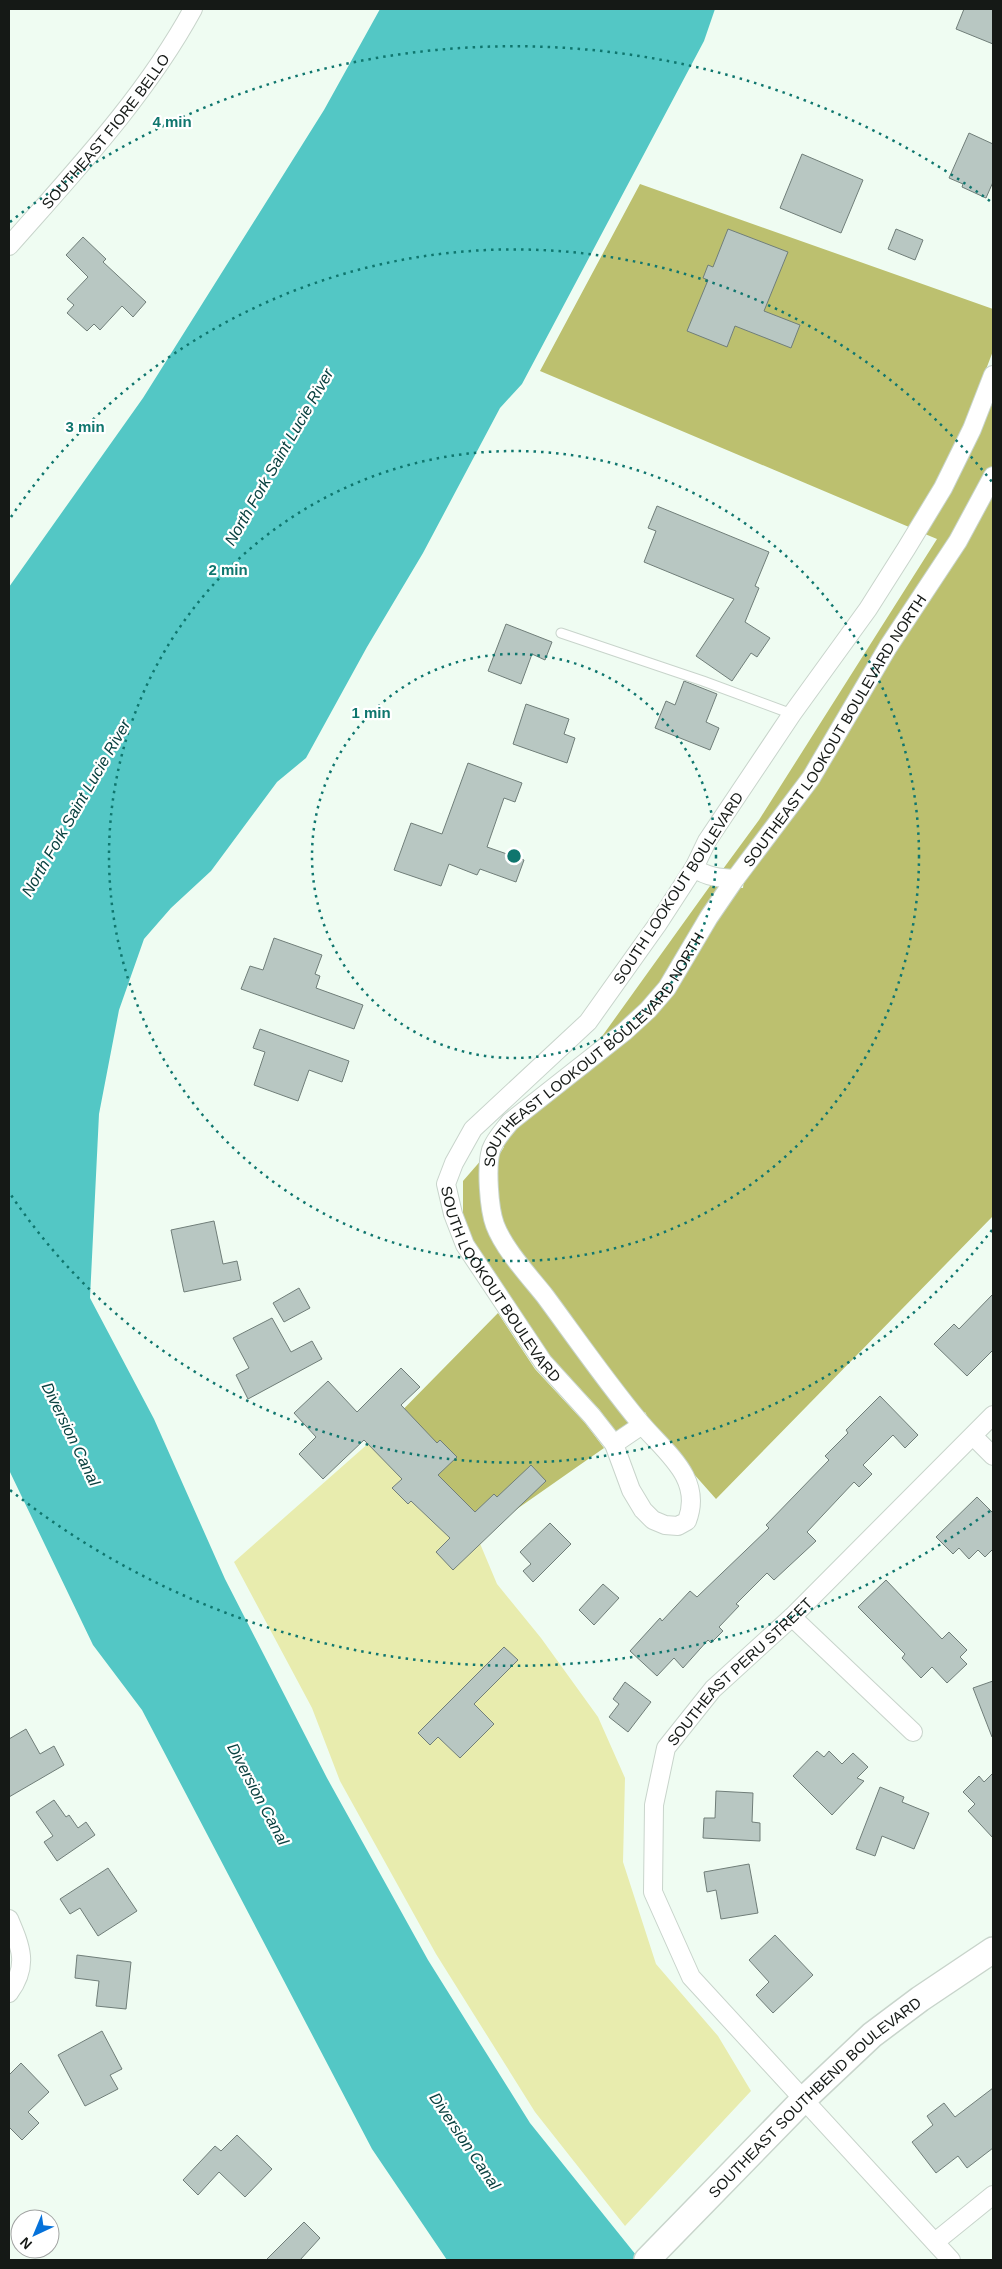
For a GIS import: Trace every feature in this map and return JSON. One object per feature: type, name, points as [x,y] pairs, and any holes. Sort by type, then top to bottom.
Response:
[{"type":"street","name":"SOUTHEAST FIORE BELLO","points":[[9,246],[128,107],[166,56],[193,9]]},
{"type":"street","name":"SOUTH LOOKOUT BOULEVARD","points":[[614,1444],[592,1416],[543,1362],[465,1245],[452,1214],[446,1184],[473,1128],[588,1022],[625,972],[694,868],[706,841],[792,714],[868,609],[943,488],[972,430],[993,376]]},
{"type":"street","name":"SOUTHEAST LOOKOUT BOULEVARD NORTH","points":[[614,1444],[631,1490],[643,1510],[653,1520],[665,1525],[678,1526],[687,1521],[693,1502],[692,1490],[684,1474],[642,1425],[527,1273],[495,1225],[491,1195],[491,1151],[496,1140],[510,1122],[648,1010],[667,988],[709,917],[735,878],[811,778],[888,647],[958,541],[993,476]]},
{"type":"street","points":[[694,868],[702,874],[716,878],[735,878]]},
{"type":"street","points":[[467,1138],[491,1151]]},
{"type":"street","name":"SOUTHEAST PERU STREET","points":[[951,2260],[691,1977],[653,1892],[654,1805],[666,1748],[713,1689],[792,1617],[993,1415]]},
{"type":"street","points":[[614,1444],[642,1425]]},
{"type":"street","points":[[973,1436],[993,1456]]},
{"type":"street","points":[[792,1617],[913,1732]]},
{"type":"street","points":[[9,1919],[14,1942],[22,1964],[17,1982],[9,1993]]},
{"type":"street","name":"SOUTHEAST SOUTHBEND BOULEVARD","points":[[653,2254],[803,2100],[872,2035],[920,1999],[993,1950]]},
{"type":"street","points":[[935,2242],[993,2195]]},
{"type":"lane","points":[[561,633],[703,681],[792,714]]},
{"type":"green space","points":[[640,184],[993,309],[993,351],[964,427],[935,484],[909,527],[540,371]]},
{"type":"green space","points":[[993,400],[993,1216],[716,1499],[654,1429],[645,1412],[616,1432],[599,1409],[550,1356],[473,1240],[463,1214],[463,1181],[483,1158],[494,1163],[504,1147],[497,1143],[540,1102],[603,1035],[710,886],[743,888],[745,870],[723,869],[759,820],[937,539],[925,534],[962,469],[979,435]]},
{"type":"green space","points":[[498,1313],[535,1369],[585,1423],[604,1448],[490,1528],[379,1434]]},
{"type":"green space","points":[[379,1434],[468,1515],[497,1584],[541,1638],[598,1717],[625,1778],[623,1862],[656,1964],[718,2036],[751,2091],[625,2226],[535,2112],[436,1954],[340,1781],[312,1708],[234,1562]]},
{"type":"water","points":[[380,9],[715,9],[704,41],[522,384],[500,408],[423,553],[367,647],[306,758],[277,782],[211,871],[171,908],[144,939],[119,1010],[99,1114],[90,1298],[154,1419],[225,1579],[327,1778],[428,1960],[530,2123],[640,2260],[447,2260],[372,2149],[142,1710],[93,1645],[9,1470],[9,587],[143,398],[324,110]]},
{"type":"building","points":[[964,9],[993,9],[993,44],[956,29]]},
{"type":"building","points":[[969,133],[993,144],[993,182],[986,198],[962,187],[963,184],[949,178]]},
{"type":"building","points":[[802,154],[863,180],[841,233],[780,208]]},
{"type":"building","points":[[728,229],[788,252],[764,311],[800,325],[791,348],[735,326],[727,347],[687,331],[708,280],[703,278],[708,265],[713,267]]},
{"type":"building","points":[[896,229],[923,240],[915,260],[888,249]]},
{"type":"building","points":[[83,237],[106,259],[103,262],[146,302],[133,317],[122,306],[100,330],[94,324],[87,331],[67,313],[74,305],[67,299],[88,277],[66,255]]},
{"type":"building","points":[[657,506],[769,552],[755,586],[759,588],[745,622],[770,638],[757,657],[751,653],[732,681],[696,656],[734,599],[644,562],[656,531],[648,528]]},
{"type":"building","points":[[506,624],[552,642],[545,660],[532,654],[521,684],[488,671]]},
{"type":"building","points":[[684,681],[717,694],[706,722],[719,728],[710,750],[655,728],[666,701],[675,705]]},
{"type":"building","points":[[526,704],[569,719],[564,734],[575,738],[567,763],[513,744]]},
{"type":"building","points":[[468,763],[522,783],[515,802],[504,798],[487,847],[524,860],[516,882],[480,869],[477,875],[449,864],[441,886],[394,870],[411,823],[442,834]]},
{"type":"building","points":[[274,938],[322,955],[315,974],[320,976],[316,988],[363,1005],[354,1029],[241,989],[250,966],[263,970]]},
{"type":"building","points":[[260,1029],[349,1061],[342,1082],[309,1070],[298,1101],[254,1085],[265,1052],[253,1048]]},
{"type":"building","points":[[214,1221],[223,1264],[237,1261],[241,1280],[184,1292],[171,1230]]},
{"type":"building","points":[[299,1288],[310,1308],[284,1322],[273,1303]]},
{"type":"building","points":[[993,1294],[993,1350],[967,1376],[934,1344],[954,1324],[959,1329]]},
{"type":"building","points":[[272,1318],[291,1352],[312,1341],[322,1359],[248,1399],[236,1375],[249,1368],[233,1338]]},
{"type":"building","points":[[401,1368],[420,1387],[401,1405],[437,1443],[440,1440],[457,1457],[438,1475],[475,1512],[494,1494],[497,1497],[531,1465],[546,1481],[453,1570],[436,1552],[450,1538],[411,1501],[408,1504],[392,1488],[402,1479],[364,1440],[323,1479],[299,1454],[316,1437],[294,1413],[328,1381],[357,1412]]},
{"type":"building","points":[[880,1396],[918,1435],[905,1448],[893,1435],[863,1465],[872,1474],[859,1487],[854,1482],[807,1532],[816,1541],[774,1580],[767,1573],[736,1604],[739,1606],[719,1627],[723,1631],[711,1643],[708,1640],[683,1668],[674,1658],[657,1676],[630,1651],[660,1618],[662,1621],[690,1591],[697,1597],[769,1528],[766,1525],[829,1460],[825,1456],[848,1433],[846,1430]]},
{"type":"building","points":[[977,1497],[993,1513],[993,1549],[985,1557],[978,1550],[969,1559],[959,1548],[953,1554],[936,1537]]},
{"type":"building","points":[[550,1523],[571,1544],[533,1582],[523,1571],[531,1564],[520,1552]]},
{"type":"building","points":[[886,1580],[942,1639],[949,1632],[967,1650],[960,1657],[967,1664],[947,1683],[932,1667],[921,1678],[902,1658],[905,1654],[858,1607]]},
{"type":"building","points":[[603,1584],[619,1598],[594,1625],[579,1610]]},
{"type":"building","points":[[504,1647],[518,1660],[474,1704],[494,1724],[460,1758],[438,1737],[430,1745],[418,1733]]},
{"type":"building","points":[[993,1681],[993,1737],[992,1737],[973,1688]]},
{"type":"building","points":[[625,1682],[651,1702],[628,1732],[609,1717],[619,1704],[613,1699]]},
{"type":"building","points":[[26,1729],[40,1754],[54,1746],[64,1765],[9,1797],[9,1739]]},
{"type":"building","points":[[817,1751],[824,1757],[829,1751],[842,1764],[853,1753],[868,1767],[857,1778],[864,1781],[832,1815],[793,1776]]},
{"type":"building","points":[[993,1773],[993,1838],[968,1811],[975,1804],[963,1792],[979,1776],[984,1782]]},
{"type":"building","points":[[880,1787],[904,1797],[902,1802],[929,1813],[914,1849],[882,1836],[875,1856],[856,1849]]},
{"type":"building","points":[[716,1791],[753,1793],[752,1822],[760,1823],[760,1841],[703,1838],[704,1818],[715,1818]]},
{"type":"building","points":[[54,1800],[66,1817],[69,1815],[78,1828],[86,1822],[95,1835],[57,1861],[44,1842],[53,1836],[36,1812]]},
{"type":"building","points":[[749,1864],[758,1913],[721,1919],[716,1890],[707,1892],[704,1872]]},
{"type":"building","points":[[108,1868],[137,1911],[98,1936],[80,1908],[70,1914],[60,1899]]},
{"type":"building","points":[[775,1935],[813,1975],[773,2013],[756,1995],[769,1982],[749,1960]]},
{"type":"building","points":[[77,1955],[131,1962],[126,2009],[96,2006],[99,1981],[75,1978]]},
{"type":"building","points":[[102,2031],[122,2069],[110,2075],[118,2089],[85,2106],[58,2055]]},
{"type":"building","points":[[21,2063],[49,2092],[28,2112],[39,2123],[22,2140],[9,2127],[9,2075]]},
{"type":"building","points":[[993,2088],[993,2148],[967,2168],[958,2156],[936,2173],[912,2142],[933,2125],[927,2116],[944,2103],[955,2117]]},
{"type":"building","points":[[237,2135],[272,2169],[245,2197],[219,2172],[198,2195],[183,2180],[215,2146],[221,2151]]},
{"type":"building","points":[[304,2222],[320,2238],[300,2260],[266,2260]]},
{"type":"water label","name":"North Fork Saint Lucie River","points":[[279,457]]},
{"type":"water label","name":"North Fork Saint Lucie River","points":[[76,808]]},
{"type":"water label","name":"Diversion Canal","points":[[71,1434]]},
{"type":"water label","name":"Diversion Canal","points":[[258,1794]]},
{"type":"water label","name":"Diversion Canal","points":[[465,2141]]}]
